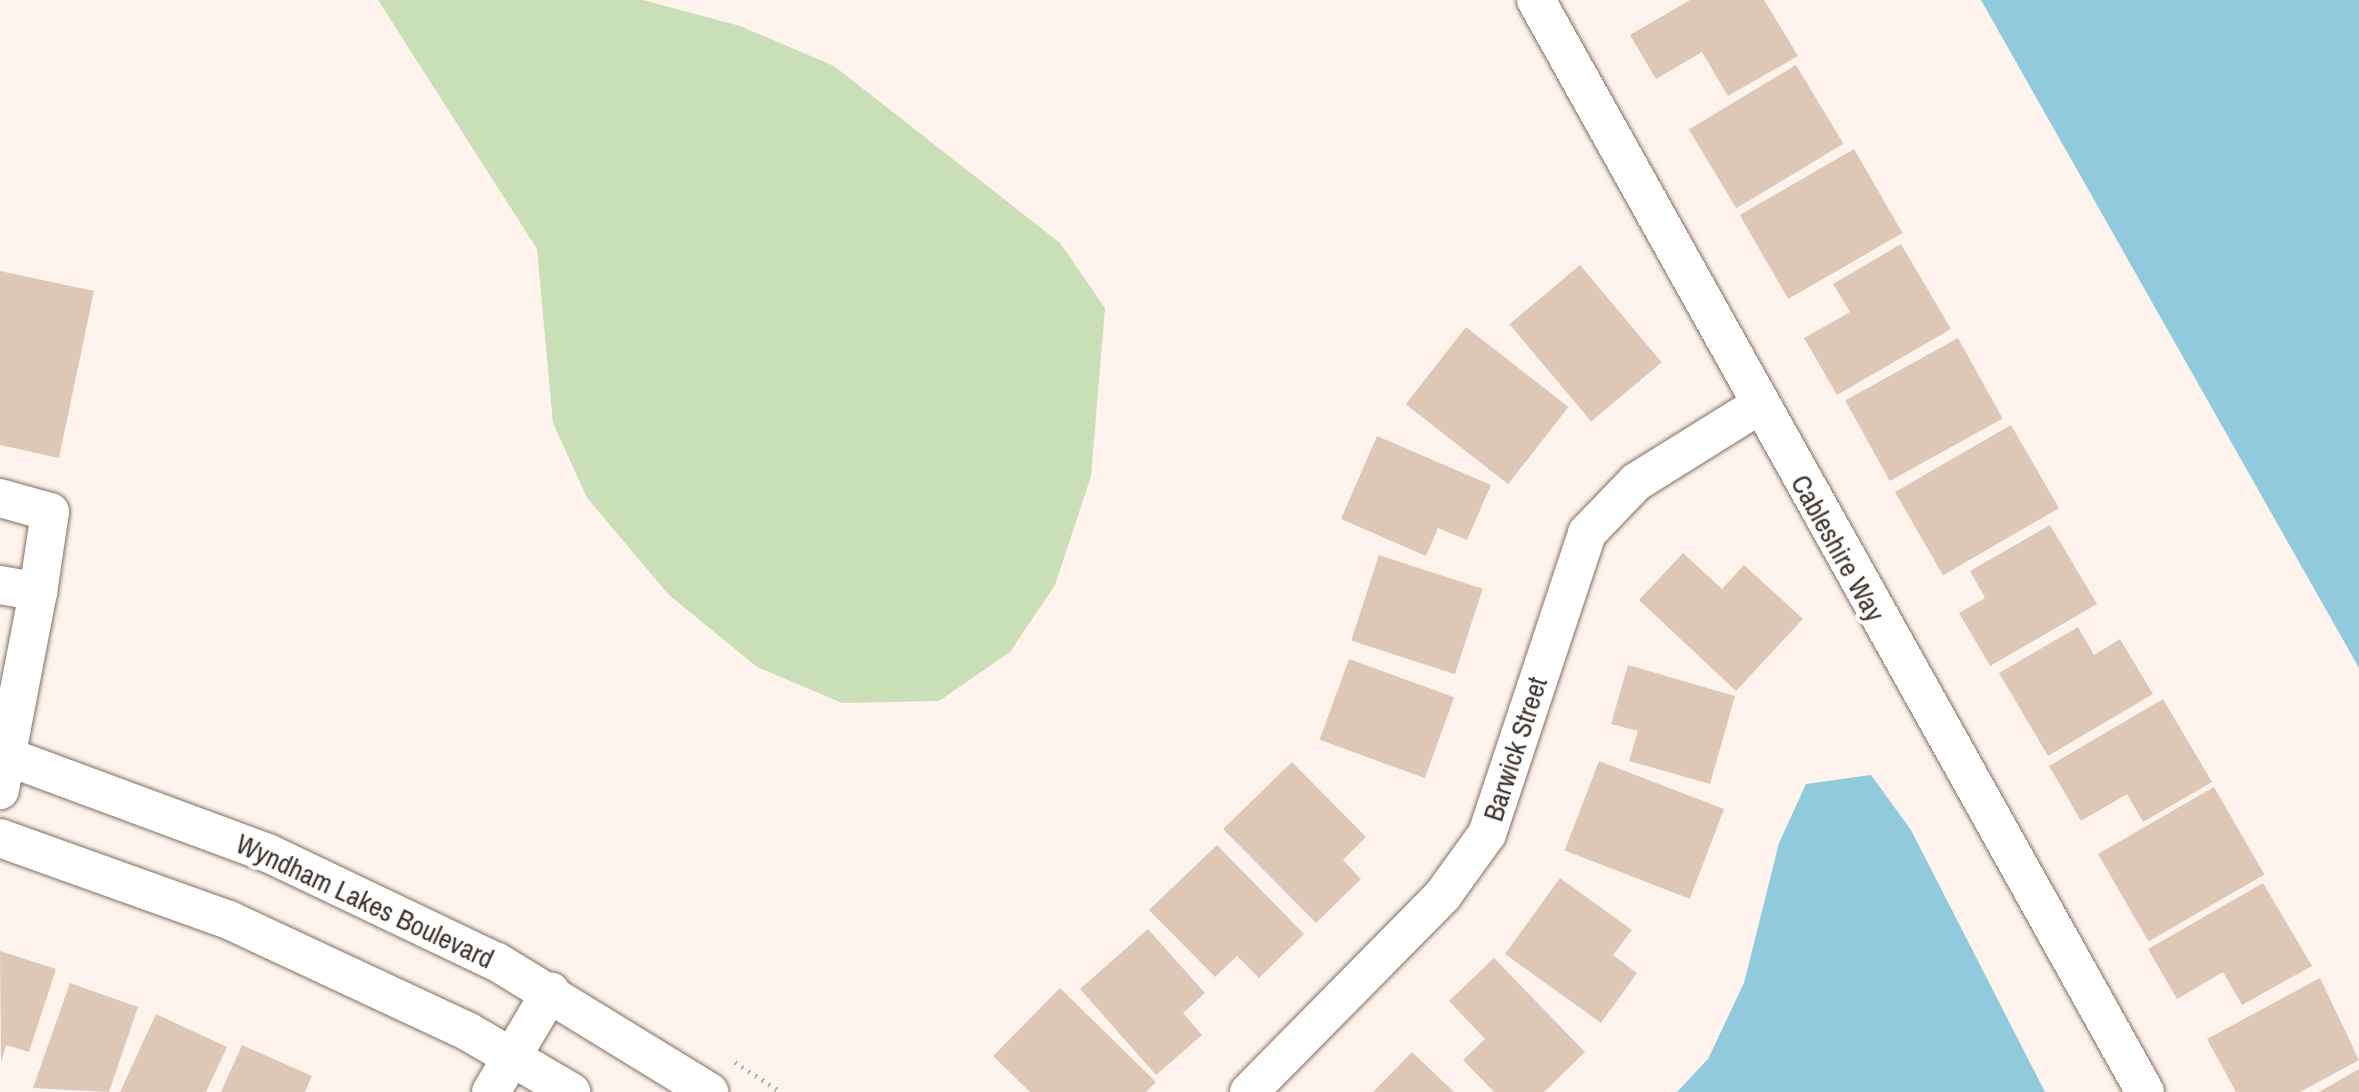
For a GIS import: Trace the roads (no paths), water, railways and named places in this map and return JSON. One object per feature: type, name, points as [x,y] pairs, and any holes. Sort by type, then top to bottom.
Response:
[{"type":"street","name":"Cableshire Way","points":[[1536,0],[1758,406],[2145,1092]]},
{"type":"street","name":"Barwick Street","points":[[1249,1092],[1443,895],[1487,834],[1587,533],[1636,482],[1758,406]]},
{"type":"street","points":[[0,498],[50,512],[38,592],[3,767]]},
{"type":"street","points":[[0,585],[38,592]]},
{"type":"street","name":"Wyndham Lakes Boulevard","points":[[3,767],[268,853],[551,991],[709,1092]]},
{"type":"street","points":[[0,838],[229,920],[513,1056],[571,1092]]},
{"type":"street","points":[[491,1092],[551,991]]},
{"type":"water","points":[[1981,0],[2359,0],[2359,668]]},
{"type":"water","points":[[1871,775],[1911,830],[2045,1092],[1677,1092],[1708,1059],[1744,983],[1779,843],[1806,784]]}]
